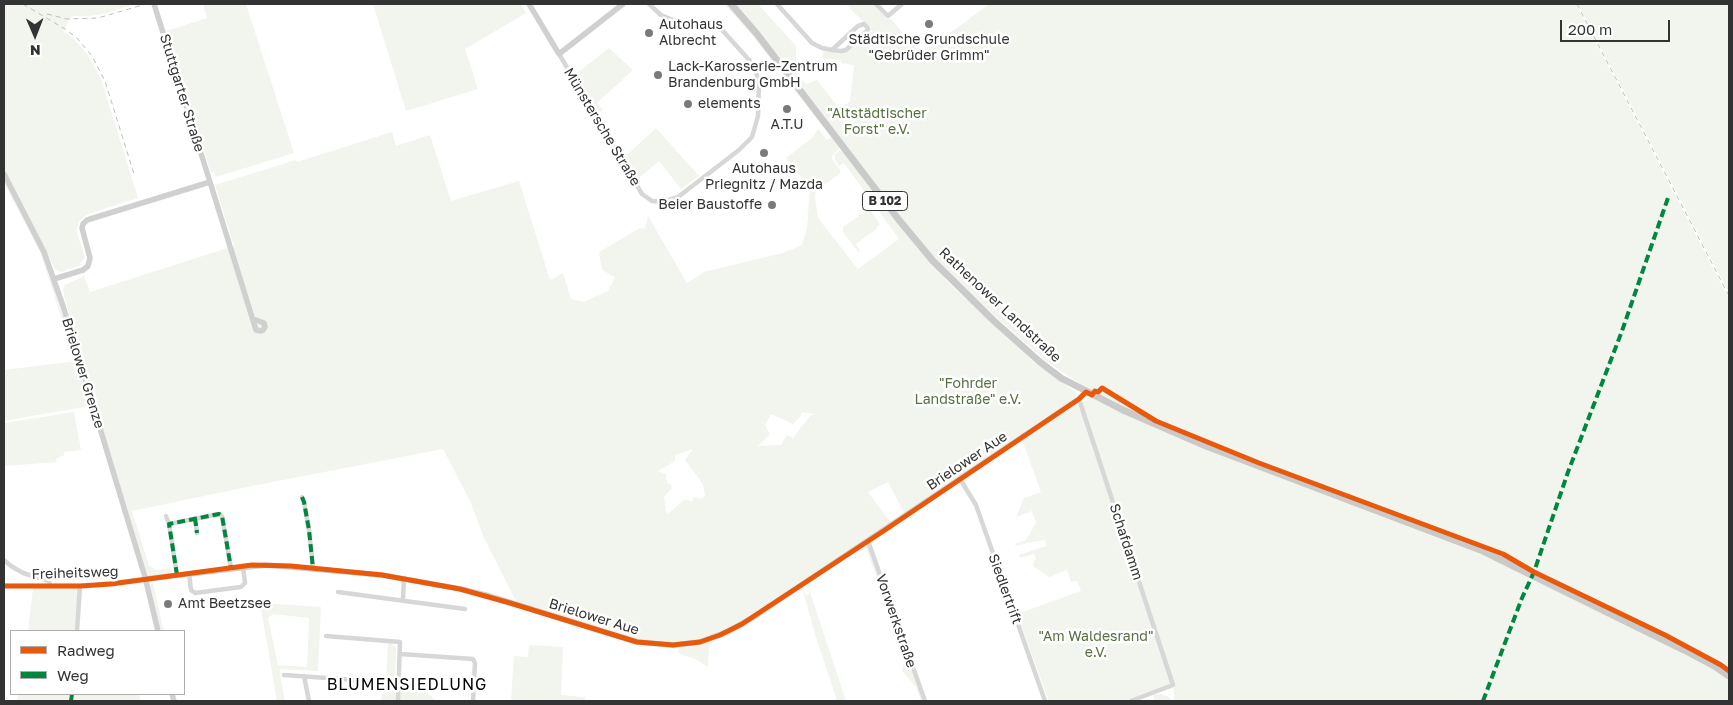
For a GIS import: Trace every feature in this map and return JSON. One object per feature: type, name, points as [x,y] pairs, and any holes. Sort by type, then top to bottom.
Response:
[{"type":"main road","name":"Rathenower Landstraße","points":[[730,4],[757,34],[899,220],[933,261],[975,303],[1040,362],[1061,378],[1086,392],[1206,446],[1483,551],[1684,650],[1729,676]]},
{"type":"street","name":"Stuttgarter Straße","points":[[154,4],[253,319]]},
{"type":"street","points":[[529,4],[559,54],[623,4]]},
{"type":"street","name":"Münstersche Straße","points":[[559,54],[642,194],[652,201],[663,202],[678,197],[742,148],[752,137],[758,116],[759,84],[756,72],[750,61],[723,31],[705,23],[673,20],[661,15],[649,4]]},
{"type":"street","points":[[777,4],[816,46],[832,50],[846,50],[868,30],[867,27],[864,24],[858,26],[832,50]]},
{"type":"street","points":[[876,4],[888,16],[902,4]]},
{"type":"street","name":"Brielower Grenze","points":[[4,174],[44,252],[54,279],[146,579],[158,630]]},
{"type":"street","points":[[54,279],[83,270],[88,266],[90,258],[82,232],[83,224],[87,220],[210,182]]},
{"type":"street","name":"Brielower Aue","points":[[146,579],[243,566],[272,565],[382,575],[486,596],[637,642],[675,645],[700,642],[729,631],[868,541],[1079,399],[1086,392]]},
{"type":"street","name":"Schafdamm","points":[[1079,399],[1173,685],[1131,701]]},
{"type":"street","name":"Siedlertrift","points":[[960,479],[976,505],[1045,701]]},
{"type":"street","points":[[302,497],[309,530],[313,568]]},
{"type":"street","points":[[169,524],[221,515],[231,568]]},
{"type":"street","points":[[166,516],[177,575]]},
{"type":"street","points":[[195,518],[197,533]]},
{"type":"street","name":"Vorwerkstraße","points":[[868,541],[924,701]]},
{"type":"street","name":"Freiheitsweg","points":[[4,560],[23,574],[48,581],[50,586]]},
{"type":"street","points":[[189,574],[191,590],[195,593],[241,587],[245,583],[243,566]]},
{"type":"street","points":[[403,599],[404,578]]},
{"type":"street","name":"Freiheitsweg","points":[[4,586],[80,586],[124,583],[146,579]]},
{"type":"street","points":[[77,630],[80,586]]},
{"type":"street","points":[[338,592],[403,599],[465,609]]},
{"type":"street","points":[[326,636],[400,642],[398,701]]},
{"type":"street","points":[[400,654],[473,659],[475,663],[474,701]]},
{"type":"street","points":[[284,675],[398,683]]},
{"type":"street","points":[[304,676],[309,701]]},
{"type":"green space","points":[[4,4],[135,4],[107,13],[72,16],[63,31],[75,40],[88,55],[101,79],[138,198],[88,214],[80,220],[76,229],[85,258],[80,263],[81,265],[62,272],[55,269],[4,169]]},
{"type":"green space","points":[[203,4],[246,4],[294,153],[216,177],[214,172],[211,173],[166,31],[207,18]]},
{"type":"green space","points":[[373,4],[521,4],[526,13],[465,49],[478,89],[406,111]]},
{"type":"green space","name":"\"Fohrder Landstraße\" e.V.","points":[[724,4],[727,4],[760,41],[841,146],[832,156],[832,159],[841,171],[816,191],[815,197],[818,218],[858,269],[899,239],[844,163],[839,166],[835,160],[835,154],[841,150],[844,150],[901,226],[949,283],[1035,363],[1076,392],[1075,400],[905,514],[888,482],[868,492],[891,523],[752,616],[729,630],[704,639],[673,643],[642,641],[517,603],[484,538],[470,501],[443,449],[132,511],[149,566],[157,570],[171,568],[172,574],[148,577],[64,296],[63,289],[65,285],[84,276],[90,292],[234,246],[215,185],[392,132],[396,146],[430,135],[451,201],[519,181],[550,280],[563,273],[571,299],[584,302],[608,291],[615,277],[602,270],[599,252],[640,228],[645,229],[648,216],[687,283],[704,272],[783,253],[802,245],[807,228],[810,189],[786,158],[812,138],[818,129],[827,140],[831,137],[752,35]],"holes":[[[802,412],[815,414],[810,416],[793,438],[787,435],[781,445],[758,446],[770,434],[765,425],[771,414],[793,424]],[[693,449],[685,460],[703,484],[705,495],[702,499],[694,497],[692,502],[685,499],[668,514],[664,497],[672,488],[671,484],[667,483],[666,474],[658,471],[675,461],[675,455]]]},
{"type":"green space","name":"\"Altstädtischer Forst\" e.V.","points":[[734,4],[758,4],[796,46],[796,61],[793,68],[806,84],[817,80],[839,108],[850,102],[854,65],[841,63],[841,60],[822,58],[823,51],[847,52],[872,31],[846,4],[873,4],[889,20],[891,19],[919,52],[957,28],[989,4],[1576,4],[1729,299],[1729,674],[1717,665],[1653,630],[1485,550],[1319,487],[1147,418],[1085,387],[1046,361],[934,259]]},
{"type":"green space","points":[[1578,4],[1729,4],[1729,293]]},
{"type":"green space","points":[[609,48],[633,70],[597,103],[603,110],[599,113],[576,74]]},
{"type":"green space","points":[[656,128],[699,176],[681,189],[659,161],[638,179],[625,157]]},
{"type":"green space","points":[[4,179],[43,253],[71,342],[69,342],[41,254],[4,183]]},
{"type":"green space","points":[[870,210],[880,224],[856,244],[860,251],[858,252],[843,232],[843,227]]},
{"type":"green space","points":[[77,361],[89,406],[4,421],[4,370]]},
{"type":"green space","name":"\"Am Waldesrand\" e.V.","points":[[1090,397],[1147,423],[1483,555],[1533,578],[1716,670],[1729,680],[1729,701],[1174,701],[1174,685],[1171,685],[1127,701],[1049,701],[1017,614],[1081,591],[1077,581],[1071,582],[1067,570],[1049,577],[1033,566],[1036,559],[1034,554],[1020,558],[1019,555],[1046,546],[1045,540],[1016,546],[1015,544],[1026,540],[1036,523],[1032,511],[1016,517],[1024,498],[1041,492],[1022,440]]},
{"type":"green space","points":[[74,412],[81,450],[64,452],[64,455],[56,459],[57,462],[4,466],[4,423]]},
{"type":"green space","points":[[865,545],[869,547],[923,701],[921,701],[916,687],[902,671],[905,658]]},
{"type":"green space","points":[[813,580],[809,589],[846,701],[837,701],[803,591],[797,590],[802,587],[806,595],[809,594],[808,584]]},
{"type":"green space","points":[[153,583],[164,630],[162,630],[159,625],[150,585]]},
{"type":"green space","points":[[33,588],[79,588],[76,630],[28,630]]},
{"type":"green space","points":[[260,603],[321,607],[318,671],[280,669],[285,701],[277,701]],"holes":[[[273,614],[309,618],[307,667],[278,665],[268,618]]]},
{"type":"green space","points":[[729,633],[714,641],[709,647],[708,667],[694,658],[681,655],[678,651],[680,647]]},
{"type":"green space","points":[[388,643],[391,643],[396,648],[395,676],[386,679]]},
{"type":"green space","points":[[529,645],[563,647],[561,695],[585,697],[585,701],[511,701],[514,656],[528,657]]},
{"type":"green space","points":[[400,680],[415,682],[425,689],[435,701],[400,701]]},
{"type":"green space","points":[[384,684],[393,685],[397,690],[396,701],[381,701]]},
{"type":"green space","points":[[1160,694],[1174,701],[1155,701],[1153,695]]},
{"type":"green space","points":[[18,695],[139,695],[141,701],[17,701]]},
{"type":"railway","points":[[23,4],[76,37],[92,56],[105,81],[134,174]]},
{"type":"railway","points":[[47,14],[67,19],[98,18],[146,4]]},
{"type":"railway","points":[[1577,4],[1729,296]]},
{"type":"marked path","points":[[1483,701],[1522,598],[1534,572],[1568,472],[1622,331],[1669,195]]},
{"type":"marked path","points":[[302,497],[309,530],[313,568]]},
{"type":"marked path","points":[[177,575],[169,524],[219,514],[222,516],[231,568]]},
{"type":"marked path","points":[[195,518],[197,533]]},
{"type":"marked path","points":[[71,701],[72,695]]},
{"type":"cycle path","points":[[4,586],[111,584],[252,565],[291,566],[382,575],[460,589],[637,642],[673,645],[700,642],[742,624],[885,530],[1079,399],[1086,392],[1092,395],[1095,391],[1098,392],[1102,388],[1156,421],[1259,463],[1503,554],[1534,572],[1665,635],[1729,671]]},
{"type":"place","name":"Städtische Grundschule \"Gebrüder Grimm\"","points":[[929,24]]},
{"type":"place","name":"Autohaus Albrecht","points":[[649,33]]},
{"type":"place","name":"Lack-Karosserie-Zentrum Brandenburg GmbH","points":[[658,75]]},
{"type":"place","name":"elements","points":[[688,104]]},
{"type":"place","name":"A.T.U","points":[[787,109]]},
{"type":"place","name":"Autohaus Priegnitz / Mazda","points":[[764,153]]},
{"type":"place","name":"Beier Baustoffe","points":[[772,205]]},
{"type":"place","name":"Amt Beetzsee","points":[[168,604]]},
{"type":"district","name":"BLUMENSIEDLUNG","points":[[407,685]]}]
